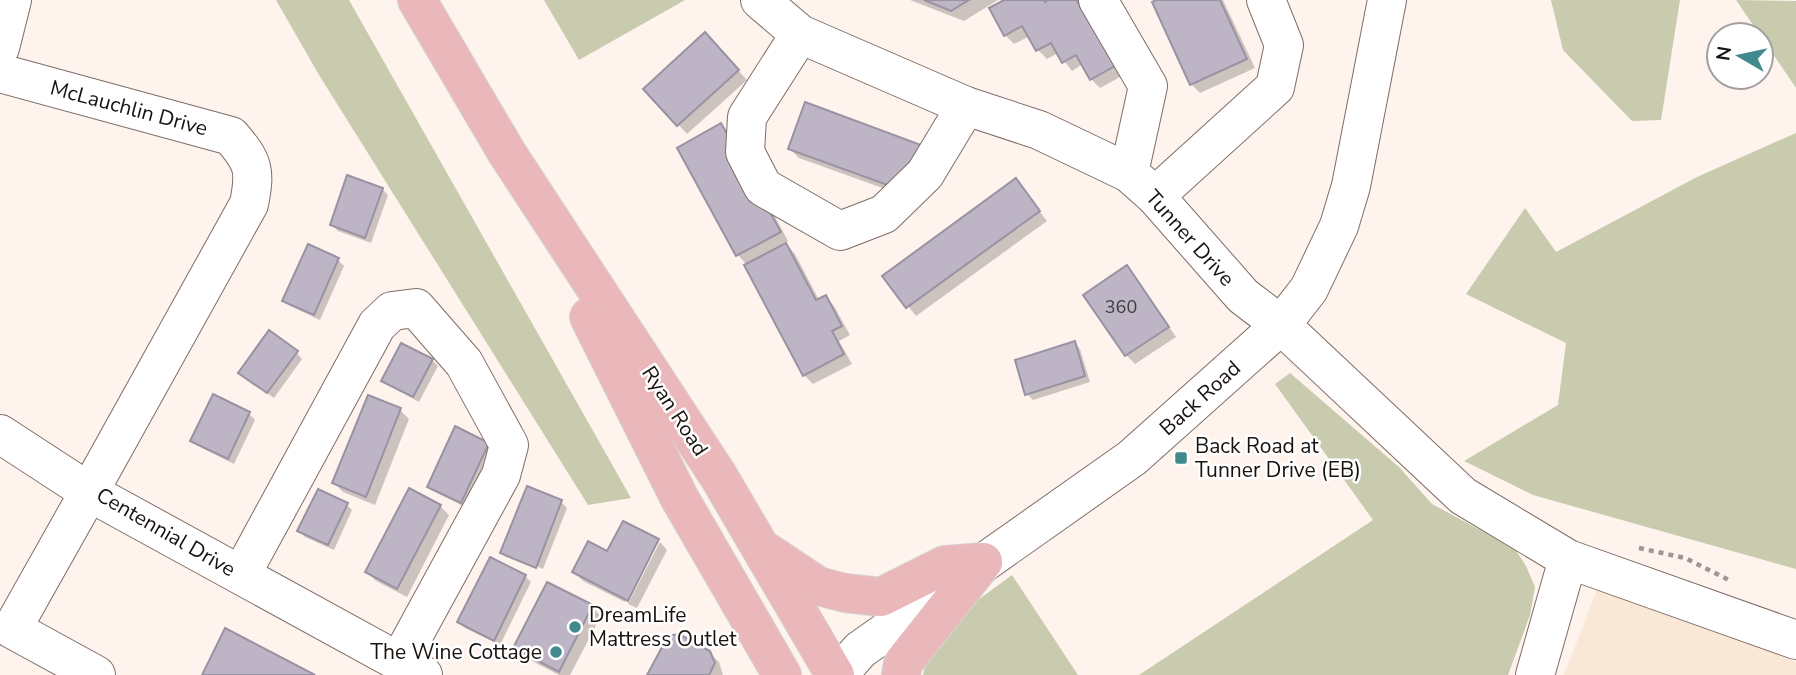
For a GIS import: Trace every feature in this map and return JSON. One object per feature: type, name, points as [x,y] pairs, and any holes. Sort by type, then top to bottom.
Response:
[{"type":"main road","name":"Ryan Road","points":[[417,0],[507,153],[719,477],[836,675]]},
{"type":"main road","name":"Ryan Road","points":[[507,153],[680,499],[782,675]]},
{"type":"main road","points":[[760,547],[818,586],[845,593],[881,597],[944,565],[983,562]]},
{"type":"main road","points":[[901,675],[903,663],[983,562]]},
{"type":"street","points":[[0,48],[12,0]]},
{"type":"street","name":"Tunner Drive","points":[[760,0],[800,34],[966,106],[1039,131],[1142,185],[1242,296],[1281,326],[1463,496],[1568,559],[1796,639]]},
{"type":"street","points":[[1098,0],[1149,86],[1142,185]]},
{"type":"street","points":[[1142,185],[1275,88],[1284,45],[1266,0]]},
{"type":"street","name":"Back Road","points":[[836,675],[860,650],[1132,458],[1281,326],[1309,289],[1339,226],[1350,186],[1387,0]]},
{"type":"street","points":[[800,34],[747,117],[745,152],[763,187],[840,231],[884,214],[925,174],[966,106]]},
{"type":"street","name":"McLauchlin Drive","points":[[0,73],[231,136],[248,157]]},
{"type":"street","name":"Centennial Drive","points":[[248,157],[254,180],[249,204],[89,492],[411,668]]},
{"type":"street","points":[[241,575],[377,326],[393,311],[416,308],[464,363],[509,445],[501,475],[411,668]]},
{"type":"street","points":[[0,434],[89,492],[12,629],[96,675]]},
{"type":"street","points":[[1535,675],[1568,559]]},
{"type":"shaded area","points":[[1601,579],[1796,662],[1796,675],[1564,675]]},
{"type":"green space","points":[[276,0],[349,0],[631,498],[588,505],[319,75]]},
{"type":"green space","points":[[544,0],[685,0],[579,60]]},
{"type":"green space","points":[[1551,0],[1680,0],[1661,120],[1632,121],[1563,50]]},
{"type":"green space","points":[[1736,0],[1796,1],[1796,88],[1775,57],[1775,21],[1750,21]]},
{"type":"green space","points":[[1796,133],[1796,569],[1533,495],[1464,461],[1558,405],[1566,343],[1466,294],[1525,208],[1556,252],[1697,177]]},
{"type":"green space","points":[[1290,373],[1399,467],[1432,504],[1515,549],[1535,587],[1530,615],[1508,675],[1139,675],[1373,520],[1275,384]]},
{"type":"green space","points":[[1012,575],[1078,675],[923,675],[929,647],[948,622]]},
{"type":"building","points":[[924,0],[969,0],[951,11]]},
{"type":"building","points":[[1004,0],[1076,0],[1124,61],[1090,80],[1076,55],[1062,63],[1051,43],[1036,51],[1022,26],[1004,36],[989,8]]},
{"type":"building","points":[[1220,0],[1247,59],[1190,85],[1152,2]]},
{"type":"building","points":[[705,32],[739,70],[677,126],[643,89]]},
{"type":"building","points":[[805,102],[921,145],[904,191],[788,149]]},
{"type":"building","points":[[721,123],[781,232],[736,256],[677,148]]},
{"type":"building","points":[[347,175],[383,188],[365,238],[330,225]]},
{"type":"building","points":[[1016,178],[1040,211],[906,308],[882,276]]},
{"type":"building","points":[[786,243],[816,300],[826,295],[842,326],[832,331],[844,354],[803,376],[744,265]]},
{"type":"building","points":[[308,244],[339,258],[314,315],[282,301]]},
{"type":"building","points":[[1127,265],[1169,327],[1125,356],[1083,295]]},
{"type":"building","points":[[269,330],[298,351],[267,393],[238,373]]},
{"type":"building","points":[[1075,341],[1085,376],[1025,395],[1015,360]]},
{"type":"building","points":[[401,343],[433,359],[413,397],[381,381]]},
{"type":"building","points":[[213,394],[250,412],[228,459],[190,441]]},
{"type":"building","points":[[368,395],[401,408],[366,497],[332,483]]},
{"type":"building","points":[[455,426],[489,443],[461,503],[427,487]]},
{"type":"building","points":[[527,486],[562,500],[536,568],[500,553]]},
{"type":"building","points":[[409,488],[441,505],[397,589],[365,572]]},
{"type":"building","points":[[318,489],[348,503],[328,545],[297,531]]},
{"type":"building","points":[[623,521],[659,539],[628,601],[572,572],[588,541],[607,551]]},
{"type":"building","points":[[490,557],[526,575],[494,641],[457,622]]},
{"type":"building","points":[[547,582],[593,605],[559,672],[513,648]]},
{"type":"building","points":[[225,628],[315,675],[202,675]]},
{"type":"building","points":[[679,634],[710,651],[715,663],[709,675],[647,675],[668,636]]},
{"type":"place","name":"Back Road at Tunner Drive (EB)","points":[[1181,458]]},
{"type":"place","name":"DreamLife Mattress Outlet","points":[[575,627]]},
{"type":"place","name":"The Wine Cottage","points":[[556,652]]}]
